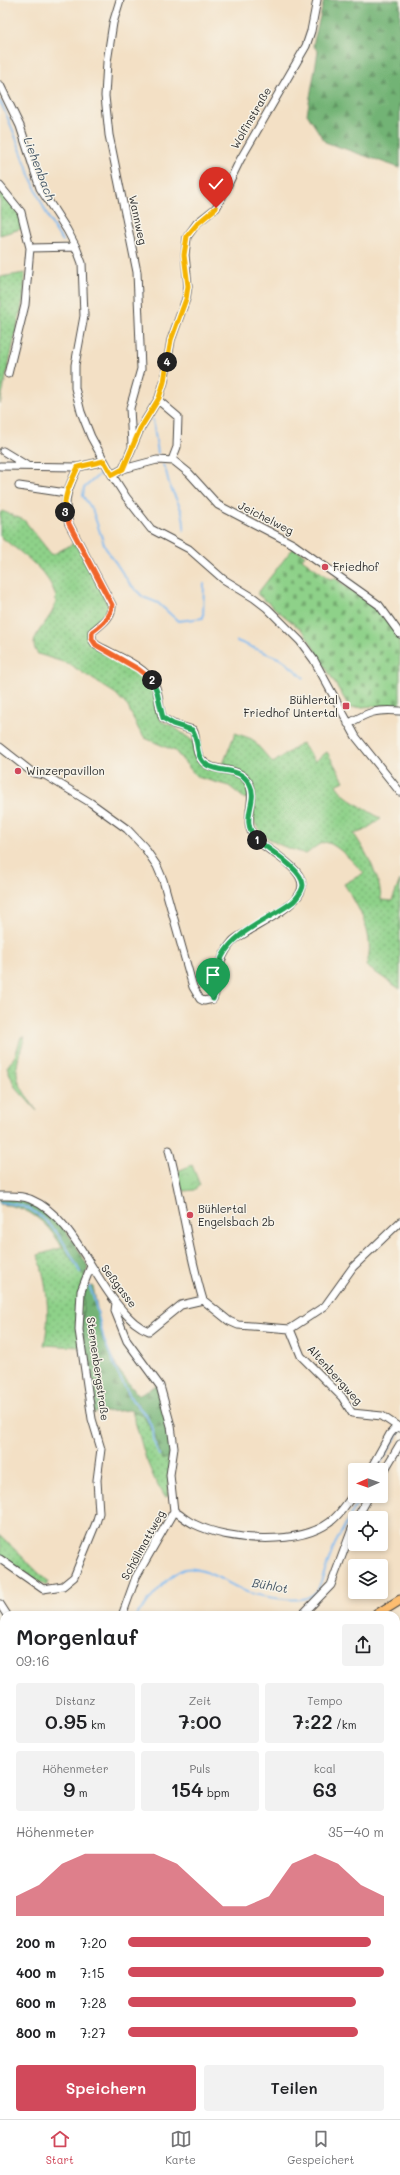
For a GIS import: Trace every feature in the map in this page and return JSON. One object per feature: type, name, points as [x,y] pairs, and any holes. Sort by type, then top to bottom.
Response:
[{"type":"main road","points":[[382,1611],[400,1600]]},
{"type":"street","name":"Wannweg","points":[[120,0],[113,22],[106,62],[105,96],[109,135],[137,272],[141,369],[130,408],[132,445]]},
{"type":"street","name":"Wolfinstraße","points":[[123,469],[132,445],[158,400],[164,382],[171,340],[186,299],[188,286],[184,255],[187,236],[197,224],[216,208],[240,160],[300,56],[312,32],[317,0]]},
{"type":"street","points":[[0,85],[20,126],[40,188],[76,247],[82,263],[84,316],[75,365],[75,388],[81,412],[104,461],[126,497],[151,529],[189,549],[209,569],[254,598],[286,626],[300,641],[314,660],[356,737],[400,792]]},
{"type":"street","points":[[0,186],[21,212],[30,248],[25,305],[8,374]]},
{"type":"street","points":[[30,248],[76,247]]},
{"type":"street","points":[[112,475],[123,469],[157,460],[172,460],[177,447],[178,417],[158,400]]},
{"type":"street","points":[[3,450],[26,465]]},
{"type":"street","name":"Jeichelweg","points":[[172,460],[189,473],[218,505],[293,544],[379,605],[400,634]]},
{"type":"street","points":[[0,466],[26,465],[78,467],[104,461]]},
{"type":"street","points":[[0,747],[33,774],[45,775],[103,811],[127,829],[144,847],[158,866],[193,986],[200,999],[204,1001],[213,999],[217,970],[222,957],[232,942],[285,908],[300,893],[303,885],[301,878],[295,870],[256,840],[249,829],[249,813],[252,791],[245,778],[234,771],[207,765],[198,754],[192,730],[173,724],[163,718],[157,692],[150,678],[138,669],[96,645],[92,639],[92,632],[103,623],[112,612],[112,605],[69,524],[64,503],[66,493],[78,467]]},
{"type":"street","points":[[19,486],[66,493]]},
{"type":"street","points":[[348,724],[380,709],[400,711]]},
{"type":"street","points":[[169,1150],[180,1194],[197,1282],[204,1300],[229,1321],[238,1325],[290,1329],[325,1306],[352,1267],[400,1222]]},
{"type":"street","name":"Seßgasse","points":[[0,1196],[29,1198],[54,1214],[76,1242],[116,1303],[135,1324],[150,1331],[181,1305],[204,1300]]},
{"type":"street","name":"Sternenbergstraße","points":[[0,1559],[43,1589],[63,1586],[74,1577],[96,1524],[98,1513],[97,1480],[101,1449],[92,1420],[79,1330],[81,1291],[91,1266]]},
{"type":"street","name":"Schöllmattweg","points":[[116,1303],[115,1311],[127,1341],[155,1378],[166,1405],[173,1437],[173,1455],[170,1475],[174,1510],[136,1577],[124,1611]]},
{"type":"street","name":"Altenbergweg","points":[[290,1329],[301,1356],[342,1397],[352,1413],[382,1416],[398,1427]]},
{"type":"street","points":[[374,1463],[390,1434],[398,1427]]},
{"type":"street","points":[[388,1464],[400,1444]]},
{"type":"street","name":"Schöllmattweg","points":[[174,1510],[194,1524],[230,1535],[253,1538],[304,1534],[330,1522],[342,1511],[348,1502]]},
{"type":"street","points":[[306,1611],[331,1585],[348,1540]]},
{"type":"green space","points":[[324,0],[400,0],[400,168],[325,142],[307,114],[318,52],[313,45]]},
{"type":"green space","points":[[0,188],[16,208],[24,228],[0,235]]},
{"type":"green space","points":[[25,273],[24,296],[0,404],[0,277]]},
{"type":"green space","points":[[2,511],[24,520],[52,555],[76,542],[108,605],[105,618],[87,631],[88,641],[147,678],[153,688],[161,721],[174,727],[194,742],[197,757],[238,775],[247,784],[249,797],[245,799],[229,786],[197,777],[175,751],[145,738],[139,730],[128,707],[116,694],[69,664],[38,654],[34,647],[35,639],[38,632],[54,609],[56,600],[54,591],[38,567],[0,536],[0,513]]},
{"type":"green space","points":[[293,548],[305,555],[302,559],[330,579],[335,578],[371,605],[388,621],[399,639],[400,704],[350,708],[304,632],[257,594]]},
{"type":"green space","points":[[235,733],[252,739],[273,763],[302,743],[315,761],[327,752],[344,781],[336,785],[340,790],[351,800],[381,819],[363,831],[354,834],[376,874],[381,900],[392,901],[400,880],[400,989],[366,966],[369,955],[368,934],[365,923],[344,884],[364,873],[338,848],[327,843],[318,845],[306,854],[276,843],[262,833],[257,827],[253,818],[255,793],[254,786],[251,781],[236,771],[222,767]]},
{"type":"green space","points":[[21,1037],[25,1037],[18,1060],[18,1076],[20,1084],[37,1111],[15,1087],[7,1067],[15,1056]]},
{"type":"green space","points":[[192,1165],[200,1185],[194,1190],[184,1191],[181,1189],[178,1171]]},
{"type":"green space","points":[[0,1198],[30,1202],[42,1208],[51,1215],[66,1231],[83,1258],[88,1267],[85,1276],[50,1230],[41,1221],[30,1213],[16,1207],[0,1204]]},
{"type":"green space","points":[[64,1247],[85,1276],[80,1347],[44,1345],[48,1311],[46,1288],[38,1255]]},
{"type":"green space","points":[[93,1286],[103,1341],[117,1368],[138,1395],[157,1385],[166,1421],[171,1458],[162,1459],[155,1435],[142,1414],[129,1410],[93,1413],[91,1375],[81,1329],[85,1288]]},
{"type":"green space","points":[[132,1411],[142,1414],[155,1435],[162,1459],[171,1458],[168,1496],[165,1497],[154,1478],[146,1459]]},
{"type":"green space","points":[[0,1535],[48,1582],[46,1586],[0,1557]]},
{"type":"waterway","name":"Liehenbach","points":[[0,101],[12,127],[43,206],[54,229],[63,241]]},
{"type":"waterway","points":[[153,420],[158,453]]},
{"type":"waterway","points":[[163,465],[170,486],[182,512],[184,530]]},
{"type":"waterway","name":"Liehenbach","points":[[99,466],[100,474],[84,488],[83,496],[92,509],[105,547],[130,584],[143,597],[158,603],[178,621],[203,618],[204,584]]},
{"type":"waterway","name":"Liehenbach","points":[[237,641],[283,660],[304,678]]},
{"type":"waterway","points":[[0,1202],[19,1205],[32,1211],[50,1224],[64,1242],[80,1272]]},
{"type":"waterway","points":[[89,1286],[93,1295],[104,1340],[118,1374],[132,1400],[145,1414],[153,1429],[154,1442],[159,1455]]},
{"type":"waterway","name":"Bühlot","points":[[380,1463],[400,1430]]},
{"type":"waterway","name":"Bühlot","points":[[140,1611],[169,1579],[182,1570],[189,1568],[205,1572],[240,1589],[258,1595],[289,1599],[303,1599],[309,1597],[317,1592],[335,1544],[357,1503]]},
{"type":"place","name":"Friedhof","points":[[325,567]]},
{"type":"place","name":"Bühlertal Friedhof Untertal","points":[[346,706]]},
{"type":"place","name":"Winzerpavillon","points":[[18,771]]},
{"type":"place","name":"Bühlertal Engelsbach 2b","points":[[190,1215]]},
{"type":"route","points":[[213,999],[215,994],[217,970],[222,957],[232,942],[294,901],[300,893],[303,885],[301,878],[295,870],[256,840],[249,829],[249,806],[252,799],[252,791],[245,778],[234,771],[214,768],[207,765],[198,754],[196,738],[192,730],[188,727],[166,722],[163,718],[157,692],[150,678],[123,659],[96,645],[92,639],[92,632],[103,623],[112,612],[112,605],[69,524],[64,503],[66,493],[78,467],[104,461],[112,475],[123,469],[140,429],[159,398],[164,382],[171,340],[176,322],[186,299],[188,286],[184,255],[187,236],[197,224],[216,208]]}]
